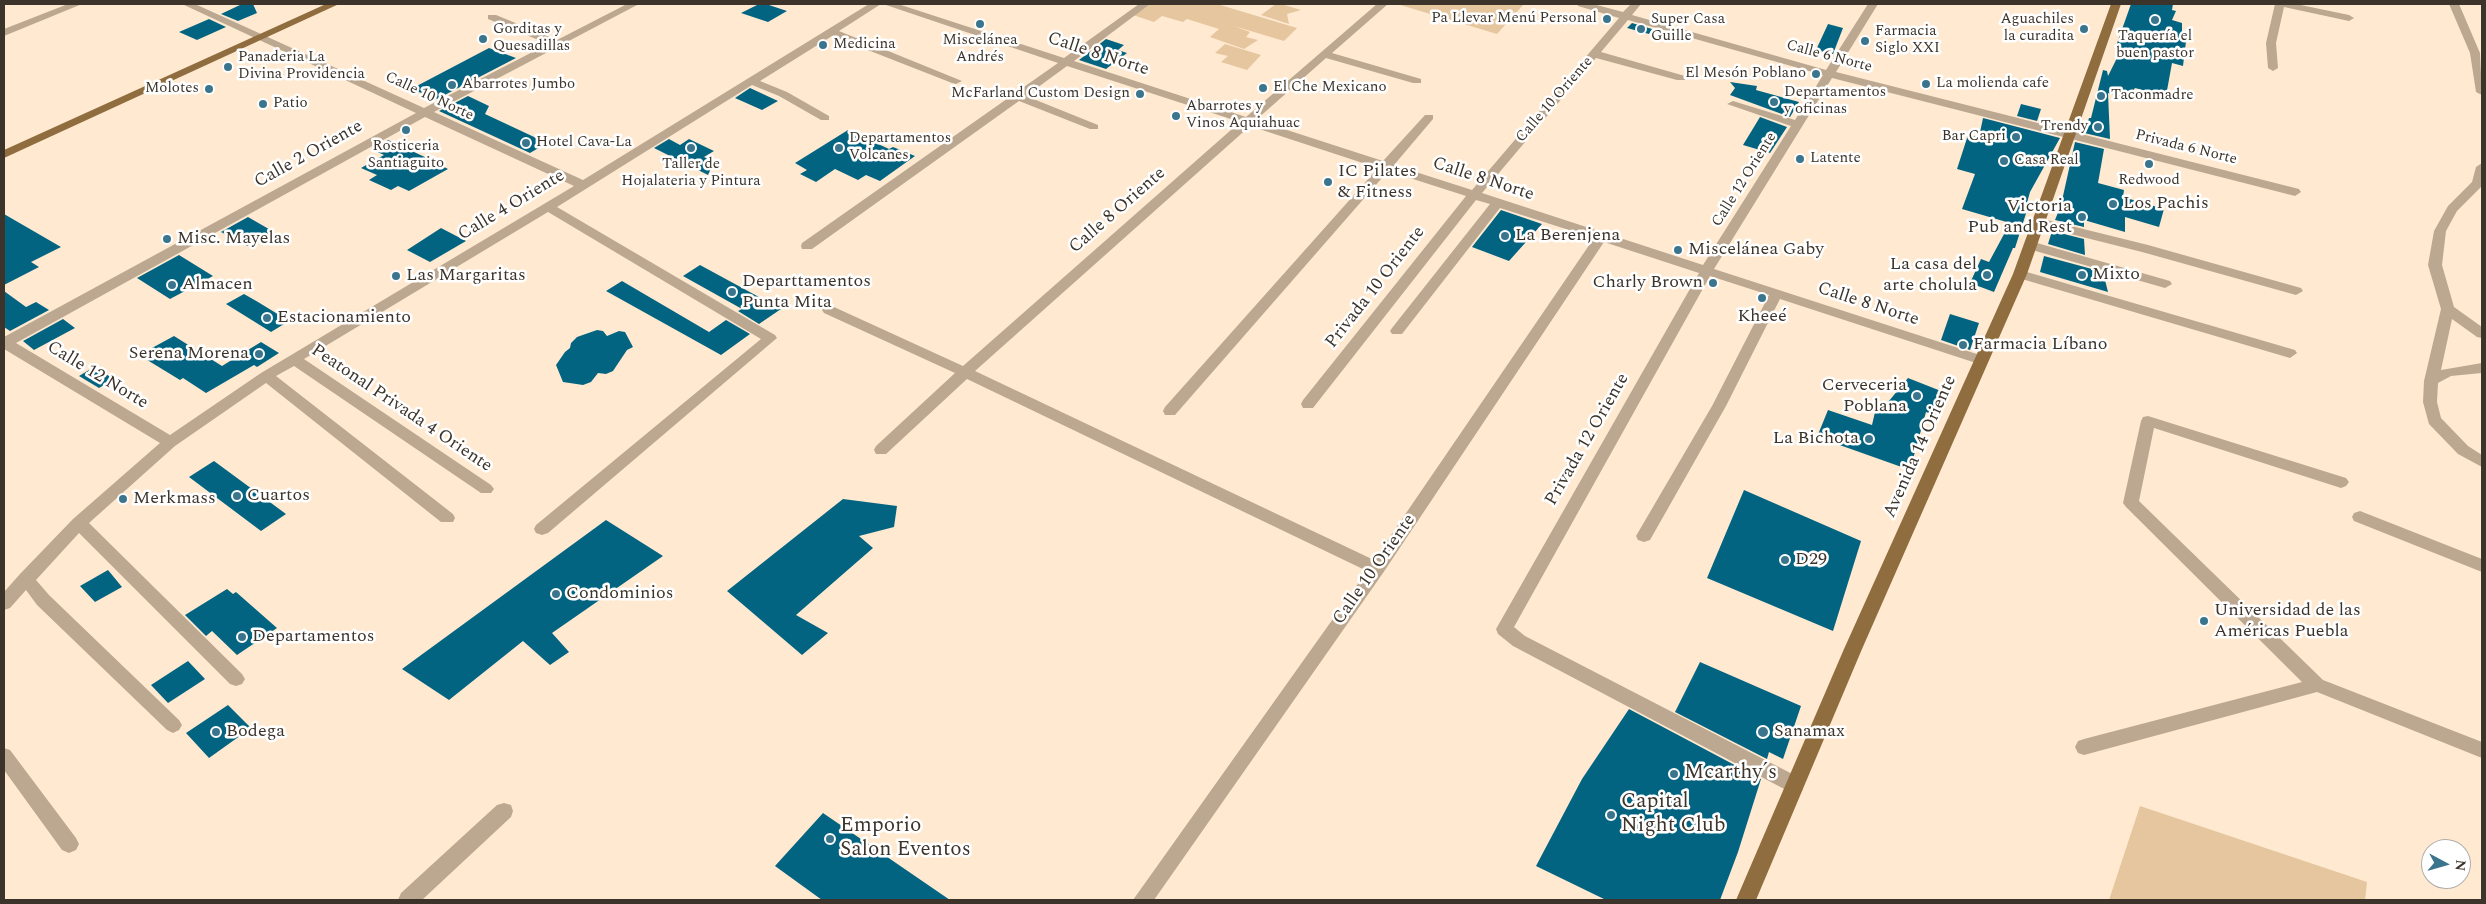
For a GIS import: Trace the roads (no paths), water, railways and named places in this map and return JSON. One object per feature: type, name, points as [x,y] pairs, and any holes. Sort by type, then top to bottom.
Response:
[{"type":"main road","points":[[4,154],[334,4]]},
{"type":"main road","name":"Avenida 14 Oriente","points":[[1746,900],[1853,649],[2020,274],[2116,4]]},
{"type":"street","points":[[4,33],[77,4]]},
{"type":"street","name":"Calle 10 Norte","points":[[187,4],[583,185]]},
{"type":"street","points":[[611,4],[629,6]]},
{"type":"street","name":"Calle 4 Oriente","points":[[4,603],[79,523],[170,442],[266,376],[548,207],[876,4]]},
{"type":"street","name":"Calle 8 Norte","points":[[888,4],[1064,63],[1249,121],[1981,360]]},
{"type":"street","points":[[806,246],[1018,97],[1145,4]]},
{"type":"street","name":"Calle 8 Oriente","points":[[882,450],[964,372],[1383,4]]},
{"type":"street","name":"Calle 6 Norte","points":[[1582,4],[1830,74],[2069,136]]},
{"type":"street","name":"Calle 10 Oriente","points":[[1474,195],[1636,4]]},
{"type":"street","name":"Calle 12 Oriente","points":[[1706,271],[1873,4]]},
{"type":"street","points":[[2273,68],[2271,43],[2281,4],[2350,18]]},
{"type":"street","points":[[2454,4],[2479,53],[2482,92]]},
{"type":"street","name":"Calle 2 Oriente","points":[[4,343],[424,113],[629,6]]},
{"type":"street","points":[[492,17],[557,44]]},
{"type":"street","points":[[832,32],[956,81]]},
{"type":"street","points":[[1324,54],[1417,81]]},
{"type":"street","points":[[1595,54],[1681,78]]},
{"type":"street","points":[[751,81],[783,94],[825,118]]},
{"type":"street","points":[[1018,97],[1094,127]]},
{"type":"street","points":[[1733,104],[1798,125]]},
{"type":"street","points":[[1170,411],[1429,117]]},
{"type":"street","name":"Privada 6 Norte","points":[[2069,136],[2295,192]]},
{"type":"street","points":[[2482,166],[2478,183],[2452,209],[2440,231],[2435,265],[2448,309],[2431,380],[2430,402],[2434,420],[2463,450],[2482,462]]},
{"type":"street","name":"Privada 10 Oriente","points":[[1308,404],[1474,195]]},
{"type":"street","points":[[1397,331],[1497,203]]},
{"type":"street","points":[[542,529],[770,338],[548,207]]},
{"type":"street","points":[[2039,222],[2143,248],[2296,291]]},
{"type":"street","name":"Calle 10 Oriente","points":[[1143,900],[1376,570],[1601,237]]},
{"type":"street","points":[[2030,245],[2165,284]]},
{"type":"street","name":"Privada 12 Oriente","points":[[1706,271],[1504,629],[1519,641],[1796,785]]},
{"type":"street","points":[[2020,274],[2290,353]]},
{"type":"street","points":[[1644,536],[1719,406],[1776,294]]},
{"type":"street","points":[[2448,309],[2482,334]]},
{"type":"street","points":[[829,310],[964,372],[1376,570]]},
{"type":"street","name":"Calle 12 Norte","points":[[4,343],[170,442]]},
{"type":"street","name":"Peatonal Privada 4 Oriente","points":[[294,359],[486,489]]},
{"type":"street","points":[[2431,380],[2448,372],[2482,368]]},
{"type":"street","points":[[266,376],[447,518]]},
{"type":"street","points":[[2341,482],[2148,421],[2131,503],[2317,685],[2482,750]]},
{"type":"street","points":[[2360,517],[2482,566]]},
{"type":"street","points":[[79,523],[236,679]]},
{"type":"street","points":[[26,579],[43,600],[172,724]]},
{"type":"street","points":[[2084,747],[2317,685]]},
{"type":"street","points":[[4,756],[69,844]]},
{"type":"street","points":[[408,900],[504,812]]},
{"type":"place","name":"Pa Llevar Menú Personal","points":[[1607,19]]},
{"type":"place","name":"Taquería el buen pastor","points":[[2155,20]]},
{"type":"place","name":"Miscelánea Andrés","points":[[980,24]]},
{"type":"place","name":"Super Casa Guille","points":[[1641,29]]},
{"type":"place","name":"Aguachiles la curadita","points":[[2084,29]]},
{"type":"place","name":"Gorditas y Quesadillas","points":[[483,39]]},
{"type":"place","name":"Farmacia Siglo XXI","points":[[1865,41]]},
{"type":"place","name":"Medicina","points":[[823,45]]},
{"type":"place","name":"Panaderia La Divina Providencia","points":[[228,67]]},
{"type":"place","name":"El Mesón Poblano","points":[[1816,74]]},
{"type":"place","name":"La molienda cafe","points":[[1926,84]]},
{"type":"place","name":"Abarrotes Jumbo","points":[[452,85]]},
{"type":"place","name":"El Che Mexicano","points":[[1263,88]]},
{"type":"place","name":"Molotes","points":[[209,89]]},
{"type":"place","name":"McFarland Custom Design","points":[[1140,94]]},
{"type":"place","name":"Taconmadre","points":[[2101,96]]},
{"type":"place","name":"Departamentos y oficinas","points":[[1774,102]]},
{"type":"place","name":"Patio","points":[[263,104]]},
{"type":"place","name":"Abarrotes y Vinos Aquiahuac","points":[[1176,116]]},
{"type":"place","name":"Trendy","points":[[2098,127]]},
{"type":"place","name":"Rosticeria Santiaguito","points":[[406,130]]},
{"type":"place","name":"Bar Capri","points":[[2016,137]]},
{"type":"place","name":"Hotel Cava-La","points":[[526,143]]},
{"type":"place","name":"Taller de Hojalateria y Pintura","points":[[691,148]]},
{"type":"place","name":"Departamentos Volcanes","points":[[839,148]]},
{"type":"place","name":"Latente","points":[[1800,159]]},
{"type":"place","name":"Casa Real","points":[[2004,161]]},
{"type":"place","name":"Redwood","points":[[2149,164]]},
{"type":"place","name":"IC Pilates & Fitness","points":[[1328,182]]},
{"type":"place","name":"Los Pachis","points":[[2113,204]]},
{"type":"place","name":"Victoria Pub and Rest","points":[[2082,217]]},
{"type":"place","name":"La Berenjena","points":[[1505,236]]},
{"type":"place","name":"Misc. Mayelas","points":[[167,239]]},
{"type":"place","name":"Miscelánea Gaby","points":[[1678,250]]},
{"type":"place","name":"La casa del arte cholula","points":[[1987,275]]},
{"type":"place","name":"Mixto","points":[[2082,275]]},
{"type":"place","name":"Las Margaritas","points":[[396,276]]},
{"type":"place","name":"Charly Brown","points":[[1713,283]]},
{"type":"place","name":"Almacen","points":[[172,285]]},
{"type":"place","name":"Departtamentos Punta Mita","points":[[732,292]]},
{"type":"place","name":"Kheeé","points":[[1762,298]]},
{"type":"place","name":"Estacionamiento","points":[[267,318]]},
{"type":"place","name":"Farmacia Líbano","points":[[1963,345]]},
{"type":"place","name":"Serena Morena","points":[[259,354]]},
{"type":"place","name":"Cerveceria Poblana","points":[[1917,396]]},
{"type":"place","name":"La Bichota","points":[[1869,439]]},
{"type":"place","name":"Cuartos","points":[[237,496]]},
{"type":"place","name":"Merkmass","points":[[123,499]]},
{"type":"place","name":"D29","points":[[1785,560]]},
{"type":"place","name":"Condominios","points":[[556,594]]},
{"type":"place","name":"Universidad de las Américas Puebla","points":[[2204,621]]},
{"type":"place","name":"Departamentos","points":[[242,637]]},
{"type":"place","name":"Bodega","points":[[216,732]]},
{"type":"place","name":"Sanamax","points":[[1763,732]]},
{"type":"place","name":"Mcarthy´s","points":[[1674,774]]},
{"type":"place","name":"Capital Night Club","points":[[1611,815]]},
{"type":"place","name":"Emporio Salon Eventos","points":[[830,839]]}]
